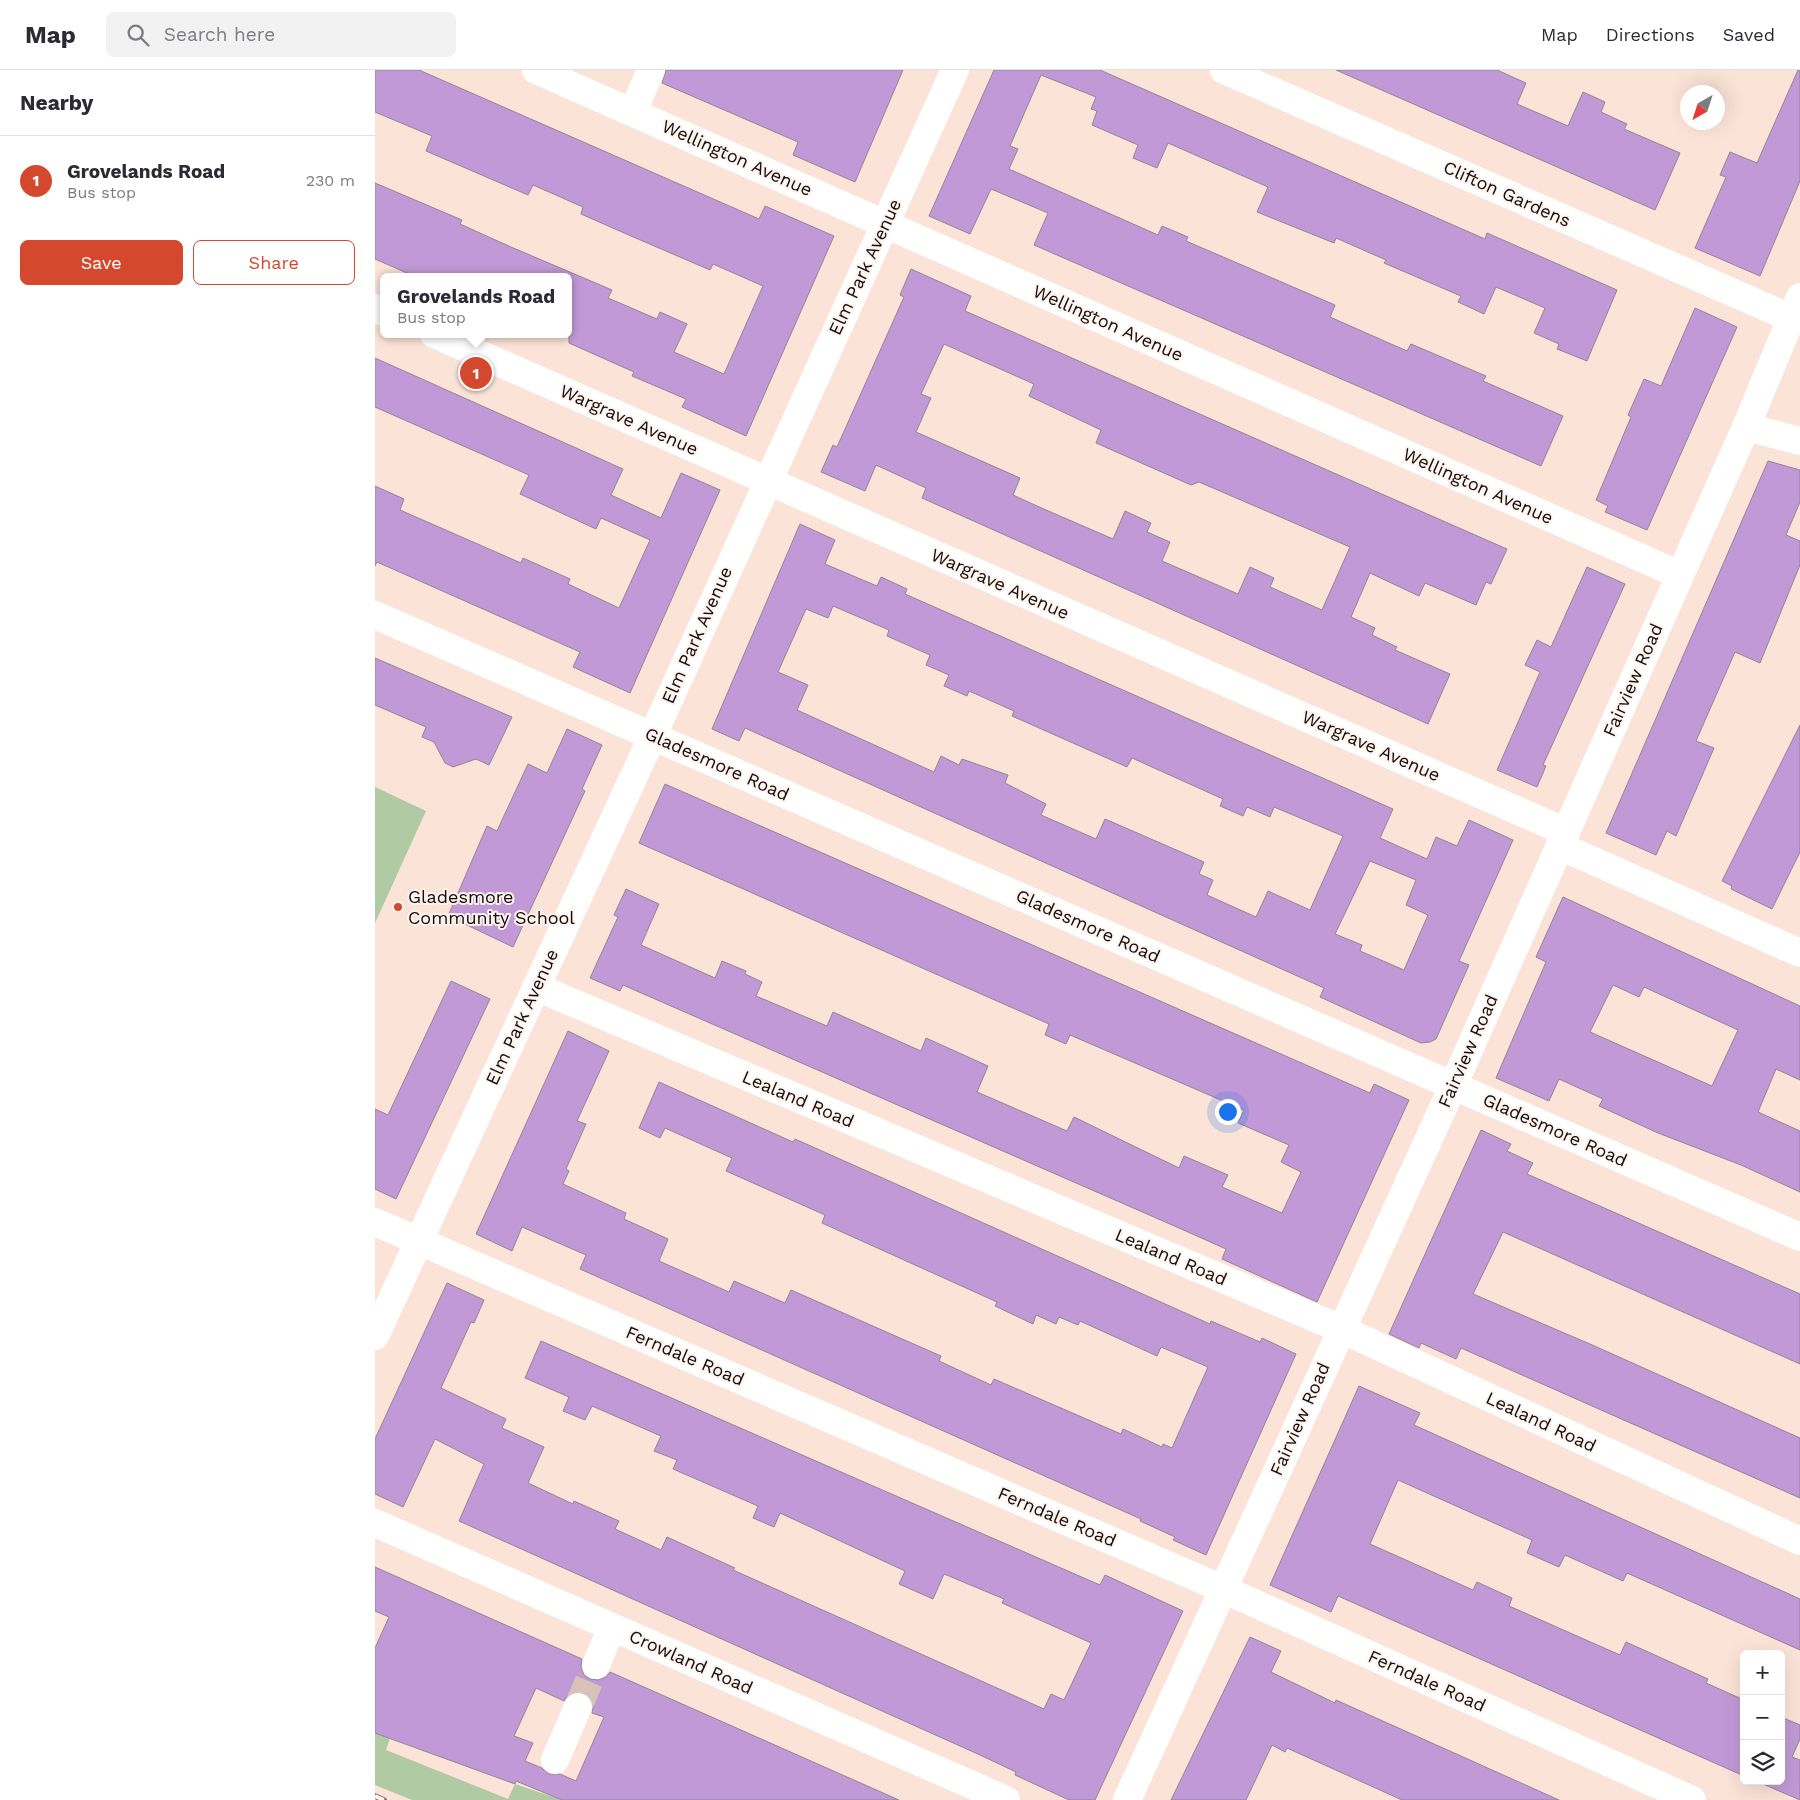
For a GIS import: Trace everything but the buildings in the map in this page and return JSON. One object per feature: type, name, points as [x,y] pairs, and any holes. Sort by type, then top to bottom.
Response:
[{"type":"street","name":"Wellington Avenue","points":[[536,70],[1680,575]]},
{"type":"street","points":[[633,112],[651,70]]},
{"type":"street","name":"Elm Park Avenue","points":[[375,1336],[653,735],[955,70]]},
{"type":"street","name":"Clifton Gardens","points":[[1224,70],[1795,307]]},
{"type":"street","name":"Fairview Road","points":[[1127,1800],[1453,1086],[1746,427],[1795,307]]},
{"type":"street","name":"Wargrave Avenue","points":[[443,338],[767,481],[1563,839],[1798,949]]},
{"type":"street","points":[[1746,427],[1800,441]]},
{"type":"street","name":"Gladesmore Road","points":[[375,614],[1800,1238]]},
{"type":"street","name":"Lealand Road","points":[[536,987],[1341,1330],[1800,1541]]},
{"type":"street","name":"Ferndale Road","points":[[375,1222],[1223,1589],[1692,1800]]},
{"type":"street","name":"Crowland Road","points":[[375,1523],[1007,1800]]},
{"type":"street","points":[[596,1665],[612,1627]]},
{"type":"street","points":[[555,1760],[577,1707]]},
{"type":"green space","points":[[375,787],[426,811],[375,923]]},
{"type":"green space","points":[[375,1732],[390,1738],[386,1750],[508,1799],[515,1784],[562,1800],[412,1800],[375,1785]]},
{"type":"tunnel","points":[[578,1707],[596,1665]]},
{"type":"railway","points":[[375,1796],[384,1800]]},
{"type":"place","name":"Grovelands Road","points":[[476,373]]},
{"type":"place","name":"Gladesmore Community School","points":[[398,907]]}]
